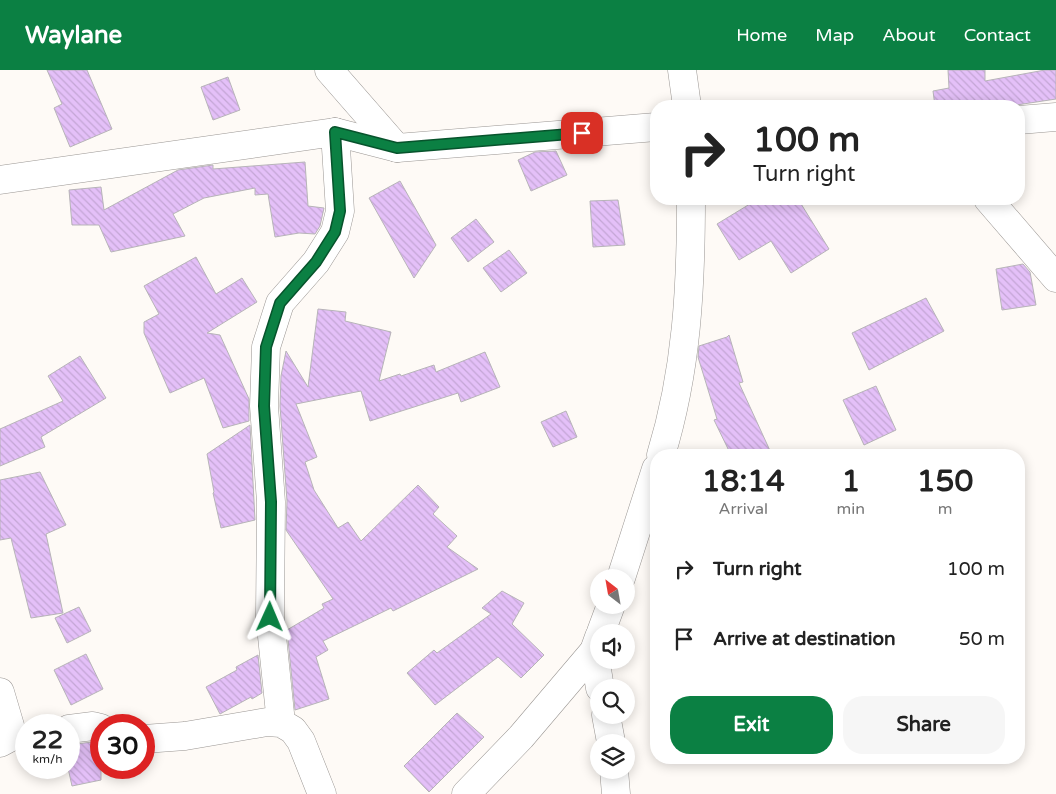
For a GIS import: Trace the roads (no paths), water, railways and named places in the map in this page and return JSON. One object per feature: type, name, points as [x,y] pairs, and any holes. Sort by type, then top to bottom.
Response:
[{"type":"street","points":[[329,70],[397,148]]},
{"type":"street","points":[[682,70],[686,100]]},
{"type":"street","points":[[1025,120],[1056,117]]},
{"type":"street","points":[[0,180],[335,132],[397,148],[650,127]]},
{"type":"street","points":[[281,723],[270,617],[271,502],[264,406],[266,347],[280,303],[316,262],[335,232],[340,211],[335,132]]},
{"type":"street","points":[[662,449],[667,435],[680,372],[688,312],[691,205]]},
{"type":"street","points":[[993,205],[1056,278]]},
{"type":"street","points":[[624,569],[650,488]]},
{"type":"street","points":[[466,794],[521,737],[590,650]]},
{"type":"street","points":[[0,692],[13,738]]},
{"type":"street","points":[[155,738],[185,736],[267,722],[281,723],[293,730],[301,741],[322,794]]},
{"type":"street","points":[[615,779],[616,794]]}]
